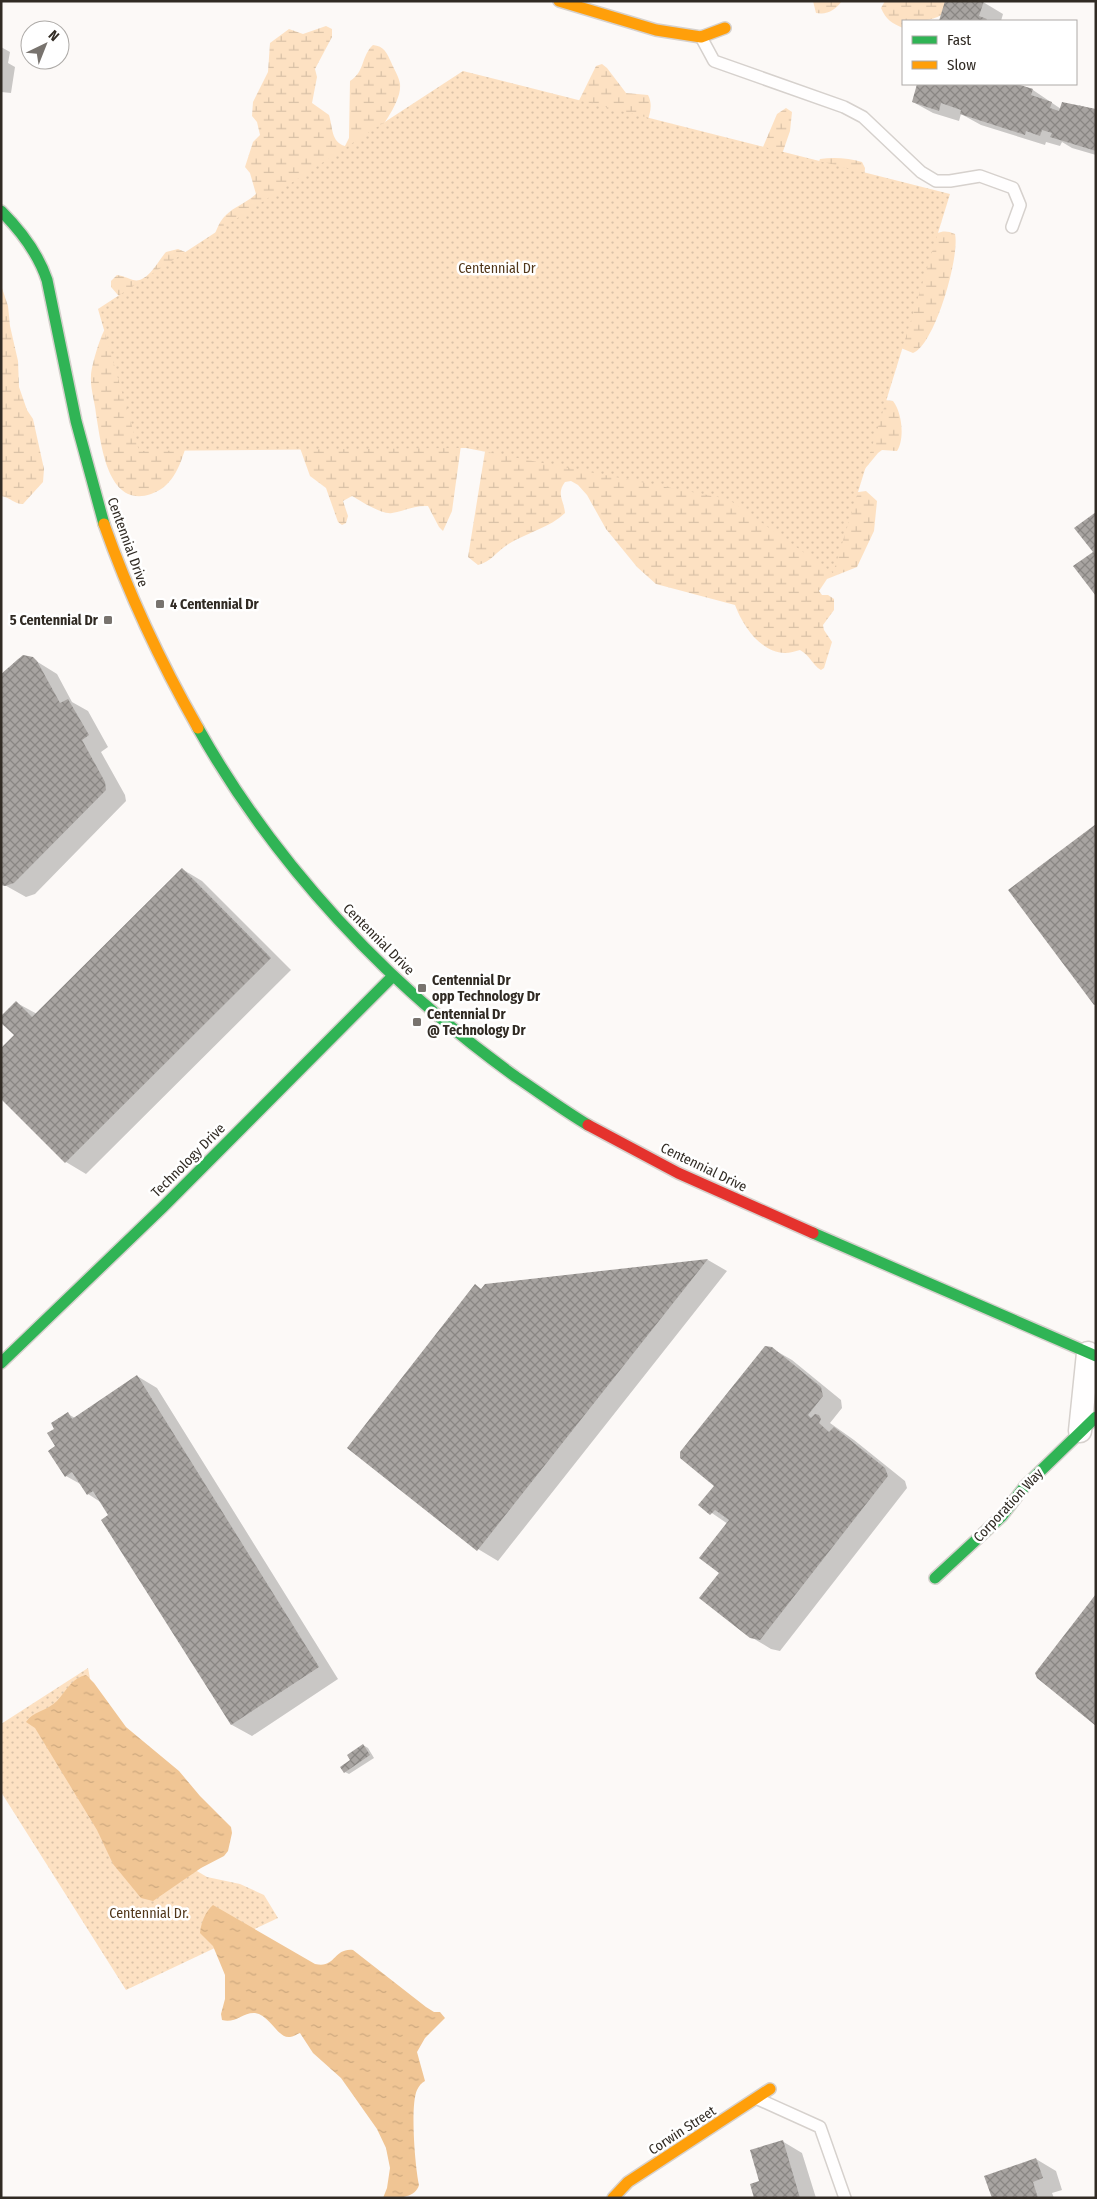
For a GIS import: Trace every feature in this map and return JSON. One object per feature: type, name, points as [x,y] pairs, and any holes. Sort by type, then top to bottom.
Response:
[{"type":"street","points":[[559,1],[656,30],[701,37],[725,28]]},
{"type":"street","name":"Centennial Drive","points":[[1,211],[19,229],[34,250],[47,279],[62,358],[92,484],[128,585],[158,655],[233,788],[271,841],[317,897],[393,976],[460,1034],[554,1104],[625,1145],[713,1190],[1092,1355]]},
{"type":"street","name":"Technology Drive","points":[[1,1363],[170,1200],[393,976]]},
{"type":"street","name":"Corporation Way","points":[[935,1578],[1002,1516],[1024,1486],[1088,1424],[1092,1355]]},
{"type":"street","name":"Corwin Street","points":[[613,2198],[628,2182],[770,2089]]},
{"type":"lane","points":[[701,37],[714,61],[844,107],[862,116],[920,172],[936,181],[950,181],[980,176],[1013,188],[1020,205],[1012,227]]},
{"type":"lane","points":[[756,2098],[820,2127],[845,2198]]},
{"type":"green space","points":[[813,1],[842,1],[831,11],[816,13]]},
{"type":"green space","points":[[885,1],[948,1],[946,12],[936,18],[902,20],[902,28],[887,18],[881,8]]},
{"type":"green space","points":[[326,26],[332,29],[332,37],[315,69],[317,77],[312,103],[329,115],[333,134],[340,144],[345,146],[349,138],[350,81],[361,69],[366,54],[373,45],[382,48],[386,53],[400,84],[400,92],[393,108],[368,147],[462,438],[452,511],[443,531],[428,506],[419,506],[388,513],[352,496],[343,501],[348,516],[346,523],[342,525],[338,522],[326,488],[310,476],[300,448],[188,440],[176,472],[166,485],[151,494],[136,496],[125,492],[116,483],[104,456],[92,390],[91,372],[98,345],[105,329],[130,301],[118,295],[111,287],[111,281],[117,275],[133,280],[143,279],[152,271],[166,252],[178,249],[190,254],[210,247],[223,218],[256,194],[250,173],[245,167],[253,142],[260,135],[257,122],[252,116],[253,102],[268,72],[270,43],[289,29],[303,34]]},
{"type":"green space","points":[[602,64],[626,93],[648,95],[651,106],[647,123],[763,147],[777,114],[786,108],[792,112],[790,131],[779,163],[818,164],[820,159],[830,158],[862,162],[865,168],[864,181],[929,237],[942,232],[955,234],[954,261],[937,318],[930,334],[913,353],[901,348],[885,400],[893,401],[899,412],[902,433],[897,451],[882,450],[878,453],[859,476],[851,493],[866,491],[877,501],[874,531],[857,567],[827,579],[819,591],[822,595],[828,595],[834,599],[834,610],[823,625],[832,642],[824,668],[821,670],[800,650],[787,653],[776,652],[760,643],[748,629],[735,605],[656,584],[637,567],[606,529],[587,495],[578,485],[571,481],[565,482],[562,486],[561,497],[565,513],[559,518],[545,527],[514,541],[483,564],[478,565],[468,557],[488,433],[567,125],[596,66]]},
{"type":"green space","name":"Centennial Dr","points":[[463,71],[950,194],[833,573],[728,499],[466,448],[139,451],[98,309]]},
{"type":"green space","points":[[1,285],[8,306],[10,326],[18,361],[19,387],[27,410],[33,419],[44,469],[43,482],[23,504],[1,496]]},
{"type":"green space","name":"Centennial Dr.","points":[[88,1668],[96,1709],[180,1861],[207,1877],[240,1884],[264,1895],[278,1918],[126,1990],[1,1792],[1,1724]]},
{"type":"water","points":[[86,1675],[126,1727],[179,1771],[200,1796],[231,1827],[232,1833],[228,1851],[224,1856],[201,1868],[153,1901],[141,1898],[113,1864],[97,1830],[35,1728],[26,1722],[32,1715],[57,1701],[73,1682]]},
{"type":"water","points":[[213,1905],[315,1964],[327,1964],[342,1952],[353,1950],[426,2007],[434,2012],[440,2012],[445,2018],[425,2038],[417,2052],[425,2081],[417,2090],[415,2098],[414,2136],[419,2185],[414,2193],[404,2197],[383,2198],[387,2188],[390,2168],[386,2148],[377,2129],[341,2078],[313,2053],[300,2033],[286,2037],[265,2018],[255,2013],[227,2021],[222,2020],[221,2014],[225,1999],[225,1975],[213,1946],[200,1933],[204,1918]]},
{"type":"building","points":[[945,1],[984,1],[979,16],[986,20],[939,20]]},
{"type":"building","points":[[917,85],[1020,85],[1033,89],[1031,95],[1052,102],[1050,108],[1059,111],[1062,102],[1096,109],[1096,151],[1050,137],[1052,133],[1042,130],[1040,136],[1026,131],[1025,135],[960,114],[961,110],[941,103],[939,111],[912,102]]},
{"type":"building","points":[[1096,512],[1096,596],[1073,566],[1093,552],[1074,528]]},
{"type":"building","points":[[23,655],[33,657],[37,661],[60,703],[68,699],[89,735],[82,740],[105,782],[106,790],[14,883],[5,886],[1,885],[1,674]]},
{"type":"building","points":[[1096,824],[1096,1004],[1094,1005],[1008,890]]},
{"type":"building","points":[[182,868],[271,958],[65,1163],[1,1099],[1,1048],[14,1035],[1,1023],[1,1016],[16,1001],[32,1017]]},
{"type":"building","points":[[708,1259],[477,1551],[347,1448],[475,1284],[481,1289],[485,1284]]},
{"type":"building","points":[[765,1346],[772,1347],[821,1387],[823,1396],[808,1415],[811,1418],[815,1414],[819,1415],[821,1419],[819,1423],[829,1432],[834,1427],[885,1468],[888,1476],[760,1640],[750,1638],[699,1598],[719,1573],[699,1558],[729,1520],[715,1510],[710,1515],[698,1505],[714,1486],[680,1458],[680,1452]]},
{"type":"building","points":[[137,1375],[319,1667],[231,1725],[101,1520],[108,1515],[93,1491],[87,1495],[72,1472],[65,1477],[48,1451],[55,1446],[47,1433],[54,1429],[51,1423],[68,1412],[72,1419]]},
{"type":"building","points":[[1096,1594],[1096,1726],[1037,1678],[1035,1673]]},
{"type":"building","points":[[363,1744],[370,1755],[344,1773],[340,1767],[350,1760],[347,1755]]},
{"type":"building","points":[[783,2140],[800,2198],[754,2198],[750,2184],[759,2181],[750,2150]]},
{"type":"building","points":[[1036,2158],[1043,2178],[1033,2182],[1038,2198],[992,2198],[984,2176]]},
{"type":"traffic: fast","points":[[1,211],[28,243],[39,261],[47,280],[76,421],[104,524]]},
{"type":"traffic: fast","points":[[198,728],[229,779],[262,827],[299,874],[379,962],[423,1003],[469,1041],[516,1077],[588,1125]]},
{"type":"traffic: fast","points":[[1,1363],[163,1207],[393,976]]},
{"type":"traffic: fast","points":[[813,1233],[1096,1356]]},
{"type":"traffic: fast","points":[[935,1578],[1002,1516],[1025,1486],[1096,1417]]},
{"type":"traffic: slow","points":[[559,1],[656,30],[701,37],[725,28]]},
{"type":"traffic: slow","points":[[104,524],[146,628],[198,728]]},
{"type":"traffic: slow","points":[[613,2198],[628,2182],[770,2089]]},
{"type":"traffic: jam","points":[[588,1125],[678,1173],[813,1233]]},
{"type":"place","name":"4 Centennial Dr","points":[[160,604]]},
{"type":"place","name":"5 Centennial Dr","points":[[108,620]]},
{"type":"place","name":"Centennial Dr opp Technology Dr","points":[[422,988]]},
{"type":"place","name":"Centennial Dr @ Technology Dr","points":[[417,1022]]}]
